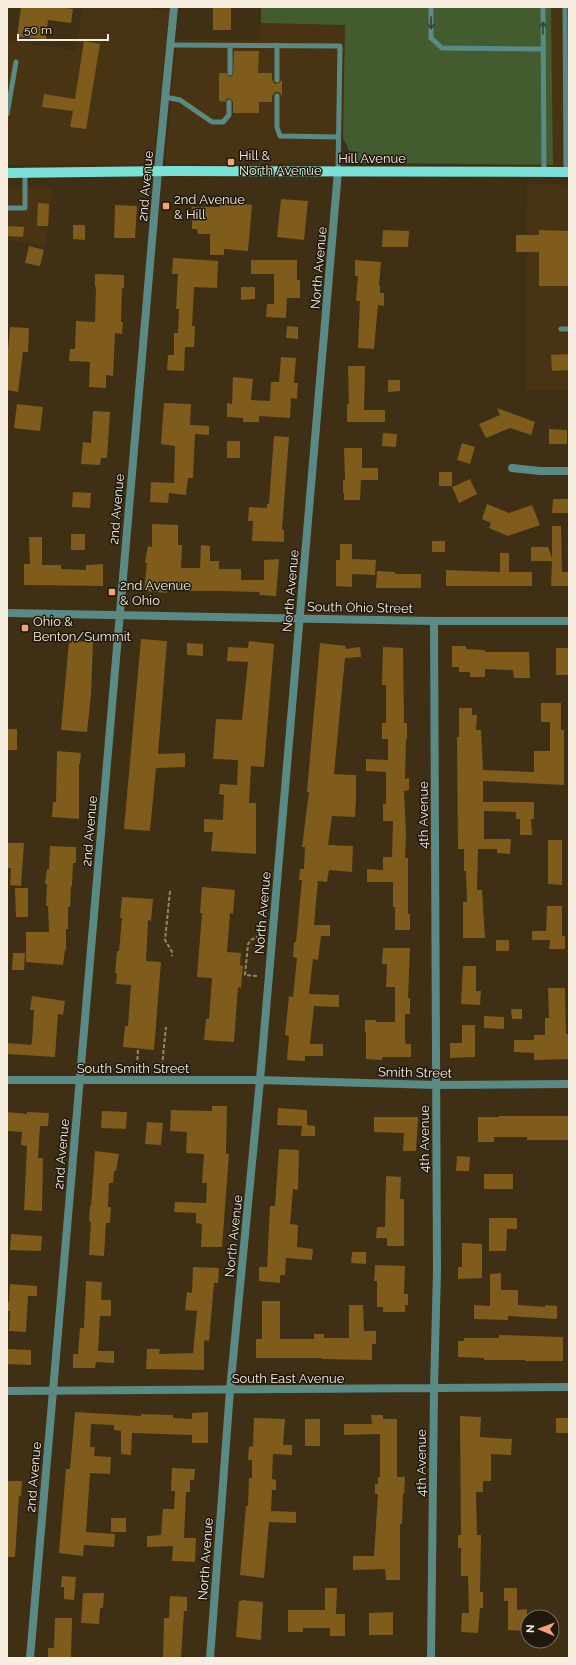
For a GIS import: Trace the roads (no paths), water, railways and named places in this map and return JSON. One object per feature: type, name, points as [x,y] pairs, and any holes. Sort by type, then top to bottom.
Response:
[{"type":"main road","name":"Hill Avenue","points":[[7,173],[158,171],[568,172]]},
{"type":"street","name":"2nd Avenue","points":[[30,1658],[119,616],[174,7]]},
{"type":"street","name":"North Avenue","points":[[210,1658],[230,1390],[260,1080],[338,171]]},
{"type":"street","points":[[512,468],[569,472]]},
{"type":"street","name":"South Ohio Street","points":[[7,613],[434,621],[569,621]]},
{"type":"street","name":"4th Avenue","points":[[432,1658],[434,1389],[437,1271],[434,621]]},
{"type":"street","name":"South Smith Street","points":[[7,1080],[260,1080]]},
{"type":"street","name":"Smith Street","points":[[260,1080],[436,1085],[569,1084]]},
{"type":"street","name":"South East Avenue","points":[[7,1390],[434,1389],[569,1387]]},
{"type":"lane","points":[[431,7],[431,38],[442,48],[542,49]]},
{"type":"lane","points":[[543,7],[542,49],[544,172]]},
{"type":"lane","points":[[566,7],[568,172]]},
{"type":"lane","points":[[170,45],[340,46],[338,171]]},
{"type":"lane","points":[[277,45],[277,80]]},
{"type":"lane","points":[[230,46],[230,73]]},
{"type":"lane","points":[[7,114],[16,62]]},
{"type":"lane","points":[[277,96],[277,127],[280,136],[338,137]]},
{"type":"lane","points":[[165,97],[180,100],[212,122],[223,122],[229,115],[229,102]]},
{"type":"lane","points":[[7,208],[25,208],[25,172]]},
{"type":"lane","points":[[561,329],[569,329]]},
{"type":"place","name":"Hill & North Avenue","points":[[231,162]]},
{"type":"place","name":"2nd Avenue & Hill","points":[[166,206]]},
{"type":"place","name":"2nd Avenue & Ohio","points":[[112,592]]},
{"type":"place","name":"Ohio & Benton/Summit","points":[[25,628]]}]
